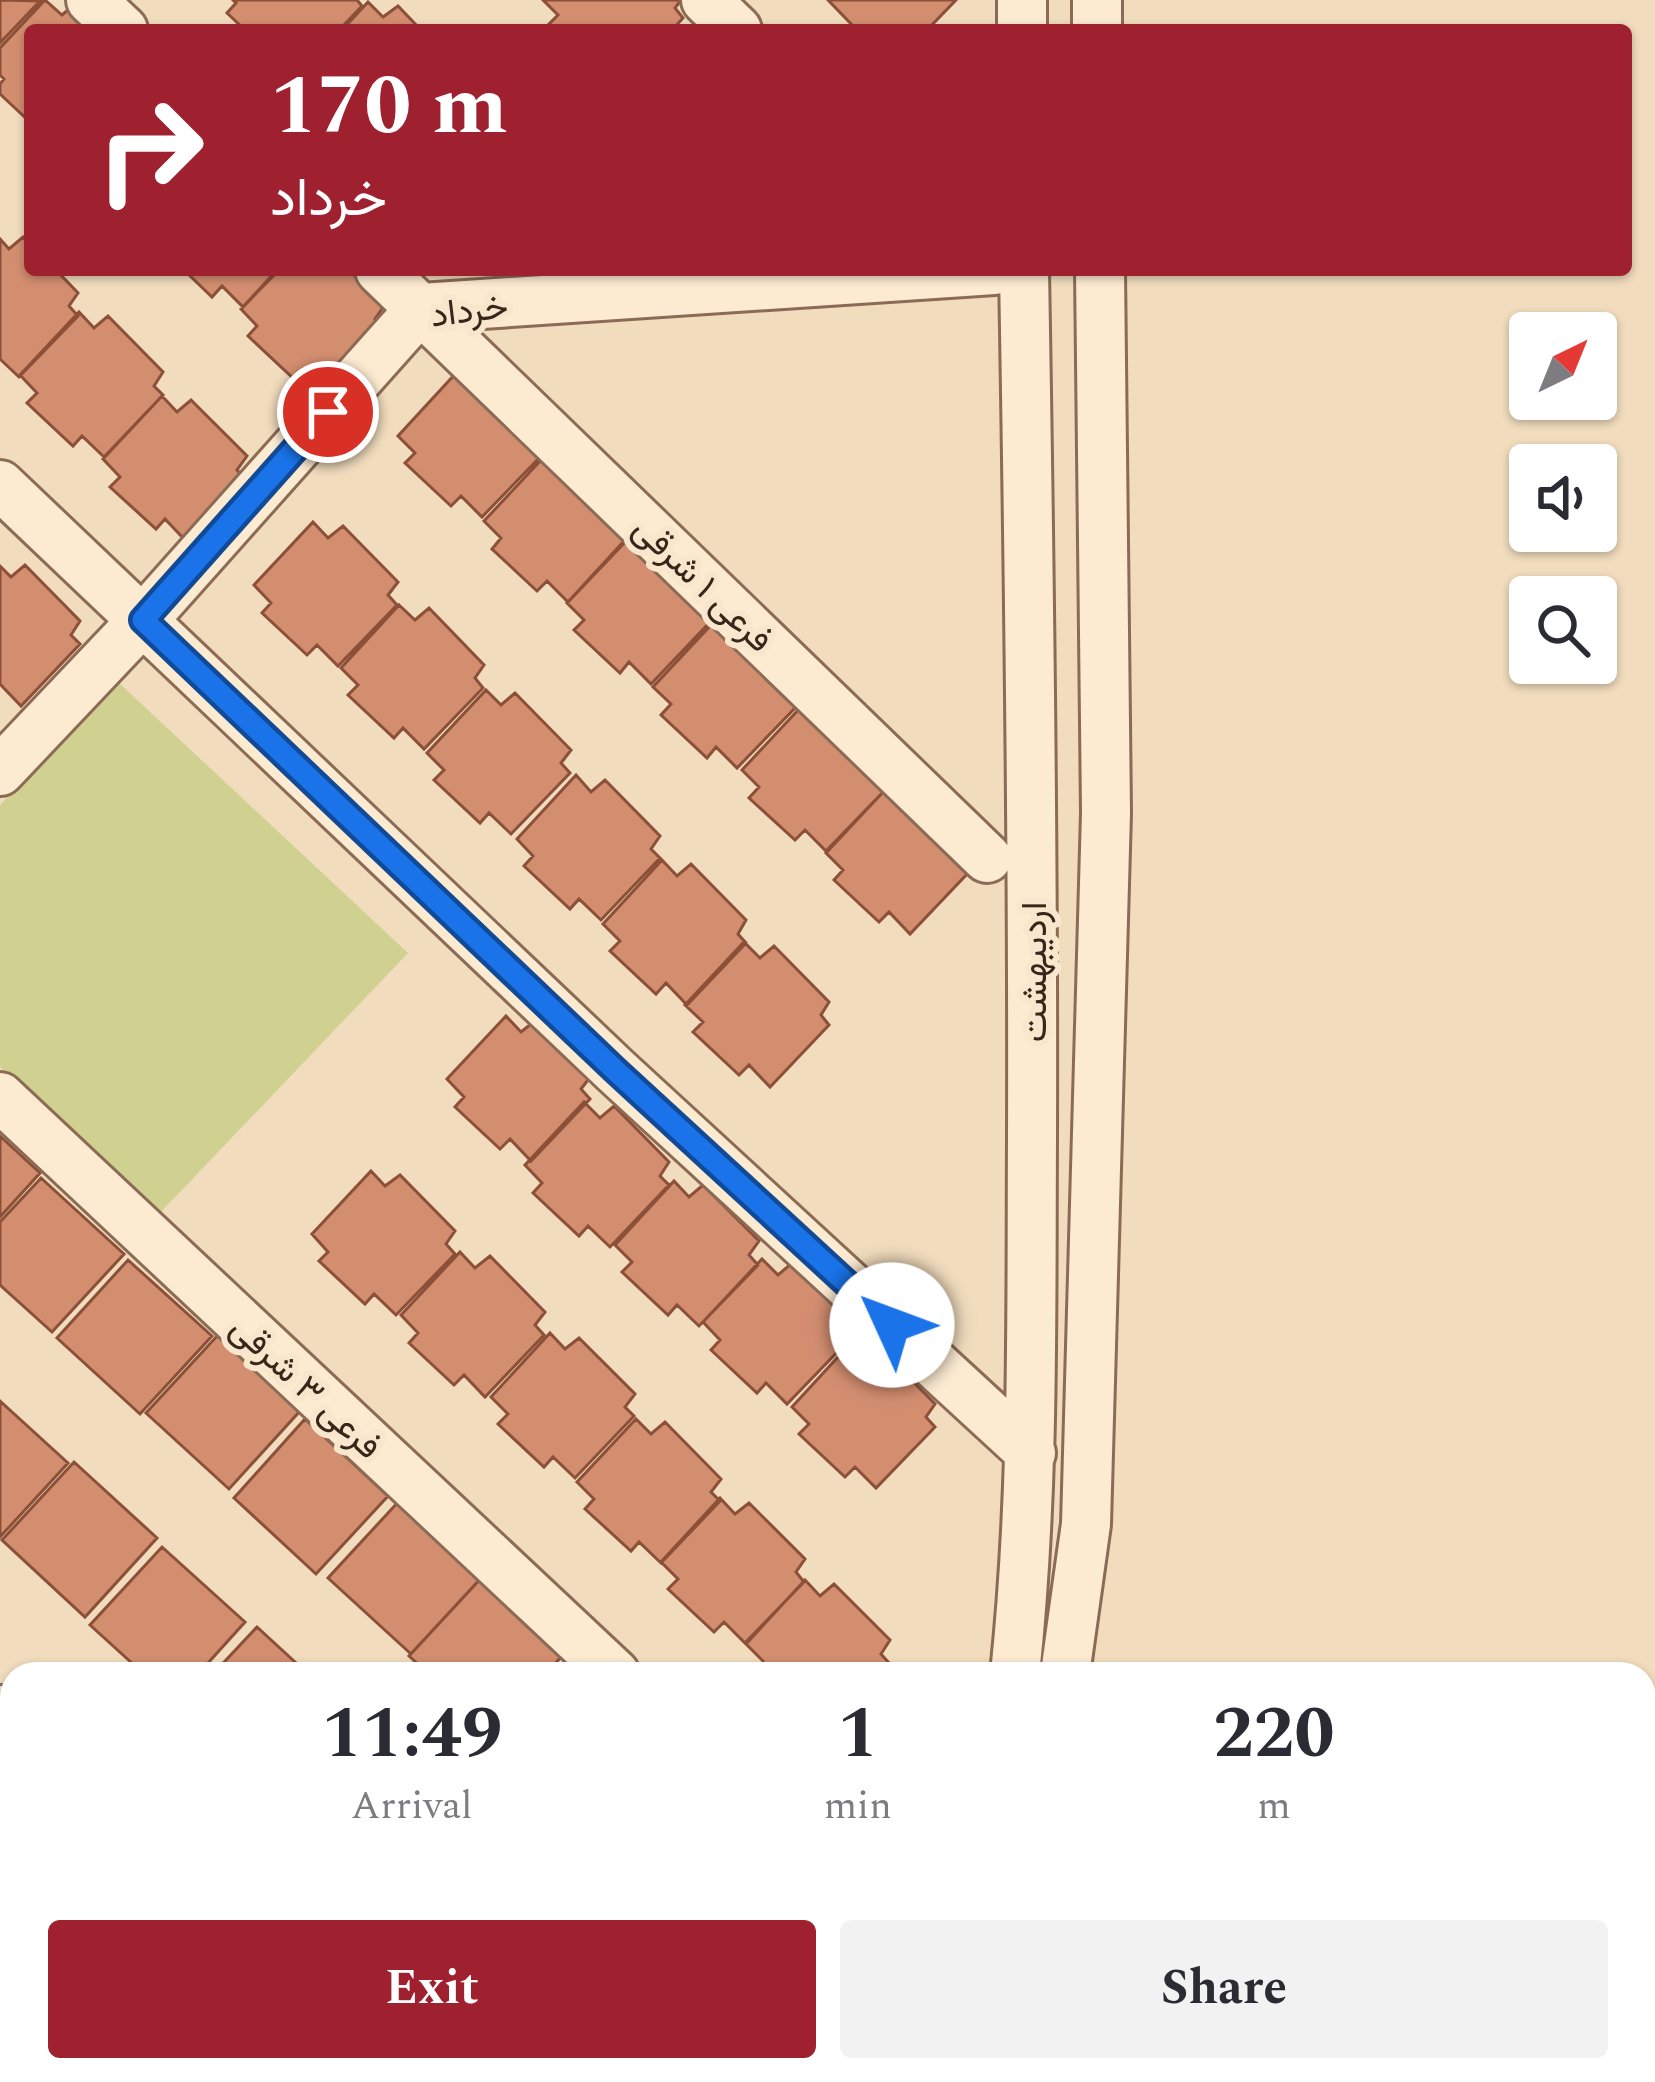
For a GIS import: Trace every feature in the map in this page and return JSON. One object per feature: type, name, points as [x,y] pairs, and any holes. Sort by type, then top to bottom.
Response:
[{"type":"street","points":[[92,0],[117,24]]},
{"type":"street","name":"فرعی ۱ شرقی","points":[[386,276],[987,857]]},
{"type":"street","name":"خرداد","points":[[0,770],[143,620],[421,308],[895,276]]},
{"type":"street","name":"اردیبهشت","points":[[1016,1662],[1031,1453],[1033,872],[1024,276]]},
{"type":"street","points":[[1067,1662],[1086,1525],[1106,813],[1100,276]]},
{"type":"street","points":[[0,485],[616,1071],[1031,1453]]},
{"type":"street","name":"فرعی ۳ شرقی","points":[[0,1097],[602,1662]]},
{"type":"green space","points":[[118,682],[408,953],[158,1215],[0,1067],[0,805]]},
{"type":"building","points":[[0,0],[40,1],[0,43]]},
{"type":"building","points":[[45,0],[62,15],[76,3],[97,24],[24,24],[24,116],[0,94],[4,79],[0,48]]},
{"type":"building","points":[[233,0],[357,0],[362,6],[345,24],[239,24],[227,13],[236,3]]},
{"type":"building","points":[[543,0],[681,0],[675,8],[683,18],[678,24],[549,24],[558,15]]},
{"type":"building","points":[[828,0],[956,0],[933,24],[851,24]]},
{"type":"building","points":[[368,2],[383,17],[398,6],[415,24],[348,24]]},
{"type":"building","points":[[23,237],[24,276],[62,276],[78,293],[69,306],[78,316],[19,377],[0,359],[0,239],[9,249]]},
{"type":"building","points":[[190,276],[273,276],[243,307],[222,286],[212,297]]},
{"type":"building","points":[[271,276],[355,276],[384,306],[375,319],[383,329],[324,390],[303,369],[294,379],[248,336],[257,326],[241,309]]},
{"type":"building","points":[[79,312],[94,328],[108,316],[163,372],[154,386],[163,395],[104,457],[82,436],[73,446],[27,403],[37,393],[20,375]]},
{"type":"building","points":[[457,372],[541,456],[482,517],[461,496],[451,506],[405,463],[415,453],[398,436]]},
{"type":"building","points":[[162,396],[177,412],[191,400],[247,456],[237,470],[245,479],[186,541],[165,519],[156,529],[110,487],[120,477],[103,459]]},
{"type":"building","points":[[543,458],[627,540],[568,602],[547,581],[537,591],[492,549],[501,538],[484,521]]},
{"type":"building","points":[[313,522],[328,538],[343,526],[398,582],[388,595],[397,605],[338,666],[317,645],[307,655],[262,613],[271,603],[254,585]]},
{"type":"building","points":[[626,539],[710,622],[651,684],[629,662],[620,673],[574,630],[584,620],[567,603]]},
{"type":"building","points":[[25,565],[80,621],[71,635],[80,644],[21,706],[0,684],[0,566],[11,577]]},
{"type":"building","points":[[399,605],[415,620],[429,608],[484,665],[475,678],[483,688],[424,749],[403,728],[394,738],[348,695],[358,685],[341,668]]},
{"type":"building","points":[[712,624],[796,707],[737,768],[716,747],[707,758],[661,715],[671,704],[653,687]]},
{"type":"building","points":[[486,690],[501,705],[515,693],[571,750],[561,763],[570,773],[511,834],[489,813],[480,823],[434,780],[444,770],[427,753]]},
{"type":"building","points":[[801,707],[885,790],[826,851],[805,830],[795,840],[749,798],[759,787],[742,770]]},
{"type":"building","points":[[576,775],[591,792],[605,780],[660,836],[651,849],[660,858],[601,920],[579,899],[570,909],[524,866],[533,856],[517,839]]},
{"type":"building","points":[[885,790],[969,872],[910,934],[889,912],[879,922],[834,880],[843,870],[826,853]]},
{"type":"building","points":[[662,860],[677,876],[691,864],[746,920],[738,934],[746,943],[687,1005],[666,983],[656,994],[610,951],[620,941],[603,924]]},
{"type":"building","points":[[744,942],[760,958],[774,946],[829,1002],[821,1015],[829,1025],[770,1087],[749,1065],[739,1075],[693,1032],[703,1022],[685,1005]]},
{"type":"building","points":[[506,1016],[521,1032],[536,1020],[591,1076],[581,1089],[590,1099],[531,1161],[510,1139],[500,1149],[455,1107],[464,1097],[447,1079]]},
{"type":"building","points":[[584,1102],[600,1118],[614,1106],[669,1162],[660,1176],[669,1185],[610,1247],[588,1226],[579,1236],[533,1193],[542,1183],[525,1165]]},
{"type":"building","points":[[0,1136],[40,1173],[0,1217]]},
{"type":"building","points":[[371,1171],[385,1186],[400,1175],[455,1231],[446,1244],[455,1254],[396,1315],[374,1294],[365,1304],[319,1261],[328,1252],[312,1234]]},
{"type":"building","points":[[41,1178],[124,1254],[52,1332],[0,1285],[0,1222]]},
{"type":"building","points":[[674,1181],[689,1197],[703,1185],[759,1241],[749,1255],[758,1265],[699,1326],[677,1305],[668,1315],[622,1272],[632,1262],[615,1245]]},
{"type":"building","points":[[460,1252],[475,1268],[490,1256],[545,1312],[535,1325],[544,1335],[485,1397],[464,1375],[454,1385],[409,1343],[418,1333],[401,1315]]},
{"type":"building","points":[[762,1259],[778,1275],[792,1263],[847,1319],[837,1333],[846,1343],[787,1404],[766,1383],[757,1393],[711,1350],[720,1340],[703,1322]]},
{"type":"building","points":[[128,1260],[212,1336],[140,1414],[57,1338]]},
{"type":"building","points":[[550,1333],[565,1349],[579,1338],[635,1394],[625,1407],[634,1416],[575,1478],[553,1457],[544,1467],[498,1424],[508,1414],[491,1397]]},
{"type":"building","points":[[218,1335],[300,1411],[229,1489],[146,1413]]},
{"type":"building","points":[[850,1344],[866,1359],[880,1348],[935,1404],[926,1417],[935,1427],[876,1488],[855,1467],[845,1477],[799,1434],[809,1424],[792,1407]]},
{"type":"building","points":[[0,1401],[68,1463],[0,1537]]},
{"type":"building","points":[[305,1419],[388,1496],[316,1574],[234,1498]]},
{"type":"building","points":[[636,1419],[651,1434],[665,1422],[721,1479],[711,1492],[720,1501],[661,1563],[639,1542],[631,1551],[585,1509],[594,1499],[577,1482]]},
{"type":"building","points":[[74,1462],[157,1538],[85,1617],[2,1540]]},
{"type":"building","points":[[720,1498],[735,1514],[749,1503],[805,1559],[796,1572],[804,1582],[745,1643],[724,1622],[714,1632],[668,1589],[678,1579],[661,1562]]},
{"type":"building","points":[[400,1500],[483,1576],[411,1654],[328,1578]]},
{"type":"building","points":[[162,1547],[245,1622],[209,1662],[131,1662],[90,1625]]},
{"type":"building","points":[[481,1578],[564,1654],[556,1662],[416,1662],[409,1656]]},
{"type":"building","points":[[805,1580],[820,1596],[834,1584],[890,1640],[881,1654],[888,1662],[762,1662],[746,1644]]},
{"type":"building","points":[[257,1627],[295,1662],[224,1662]]},
{"type":"route","points":[[328,412],[143,620],[616,1071],[892,1325]]}]
